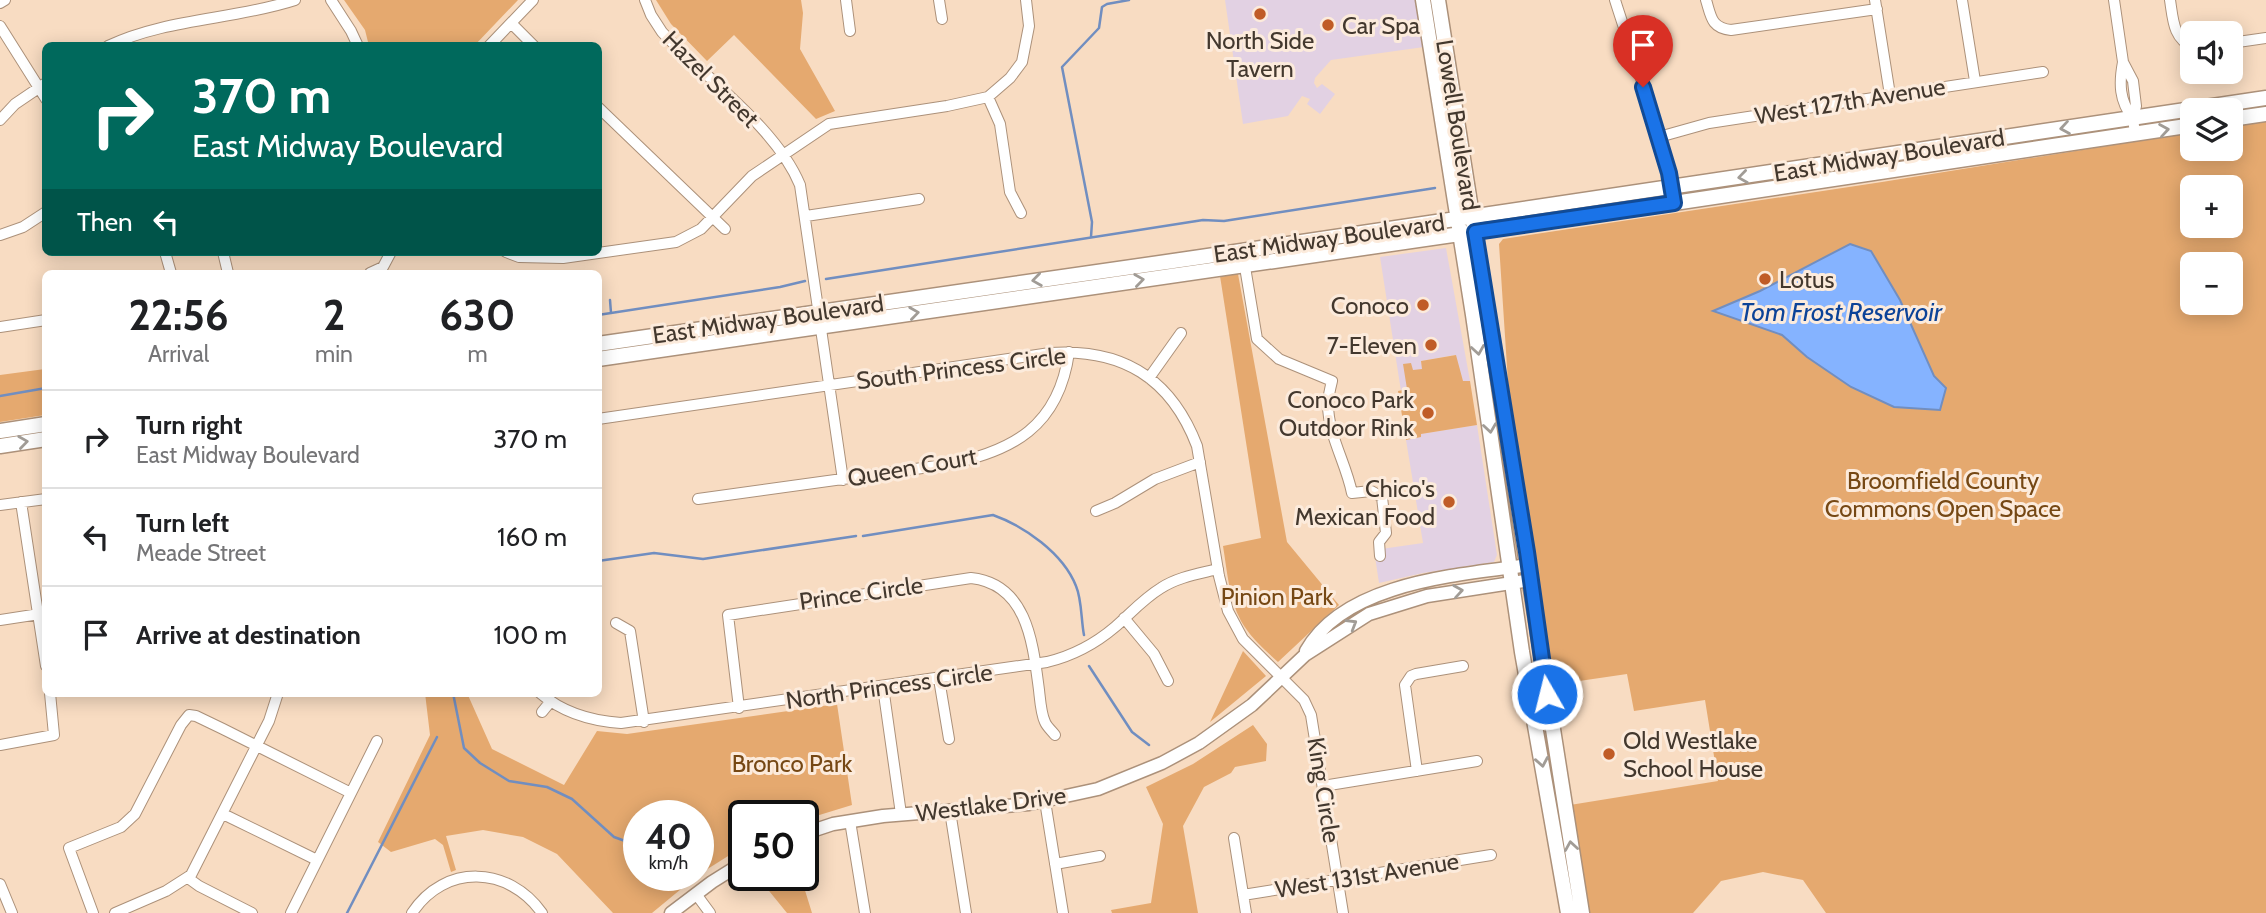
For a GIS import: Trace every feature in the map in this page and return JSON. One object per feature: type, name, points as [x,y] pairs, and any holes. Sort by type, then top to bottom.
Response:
[{"type":"main road","name":"Lowell Boulevard","points":[[1423,0],[1522,652],[1568,913]]},
{"type":"main road","name":"Lowell Boulevard","points":[[1438,0],[1583,913]]},
{"type":"main road","points":[[1429,44],[1440,63],[1445,98],[1455,102]]},
{"type":"main road","name":"East Midway Boulevard","points":[[602,344],[1244,266],[1671,187],[2266,98]]},
{"type":"main road","points":[[2243,117],[2266,114]]},
{"type":"main road","name":"East Midway Boulevard","points":[[1474,224],[1674,203],[2180,127]]},
{"type":"main road","name":"East Midway Boulevard","points":[[602,358],[821,319],[1242,251],[1458,227]]},
{"type":"main road","points":[[0,431],[42,425]]},
{"type":"main road","points":[[0,446],[42,440]]},
{"type":"main road","points":[[1497,479],[1503,479],[1507,485],[1523,530]]},
{"type":"street","points":[[0,3],[5,0]]},
{"type":"street","points":[[117,42],[167,26],[253,13],[295,0]]},
{"type":"street","points":[[331,0],[356,42]]},
{"type":"street","points":[[493,42],[533,0]]},
{"type":"street","name":"Hazel Street","points":[[645,0],[662,32],[772,139],[800,185],[843,480]]},
{"type":"street","points":[[846,0],[850,31]]},
{"type":"street","points":[[939,0],[942,19]]},
{"type":"street","points":[[602,251],[676,242],[701,229],[752,176],[829,124],[988,97],[1010,78],[1022,62],[1030,26],[1026,0]]},
{"type":"street","points":[[1615,0],[1659,137],[1674,203]]},
{"type":"street","points":[[1706,0],[1716,31],[1739,30],[1876,5],[1890,95]]},
{"type":"street","points":[[1962,0],[1975,81]]},
{"type":"street","points":[[2113,0],[2123,62],[2120,82],[2124,108],[2133,118],[2135,134]]},
{"type":"street","points":[[2170,0],[2176,33],[2180,39]]},
{"type":"street","points":[[511,23],[530,42]]},
{"type":"street","points":[[0,26],[42,86],[15,104],[0,120]]},
{"type":"street","points":[[2243,41],[2266,38]]},
{"type":"street","name":"West 127th Avenue","points":[[1659,137],[1709,122],[2043,72]]},
{"type":"street","points":[[988,97],[1000,124],[1010,192],[1021,213]]},
{"type":"street","points":[[602,111],[725,229]]},
{"type":"street","points":[[806,216],[919,199]]},
{"type":"street","points":[[0,235],[23,227],[42,215]]},
{"type":"street","points":[[1242,251],[1257,339],[1279,359],[1332,382],[1328,404],[1334,437],[1352,493],[1371,491],[1382,498],[1386,533],[1379,542],[1380,556]]},
{"type":"street","points":[[380,270],[392,266],[391,256]]},
{"type":"street","points":[[516,256],[537,259],[561,256]]},
{"type":"street","points":[[0,327],[42,321]]},
{"type":"street","points":[[1149,378],[1181,333]]},
{"type":"street","name":"South Princess Circle","points":[[602,418],[1069,352],[1109,358],[1126,364],[1149,378],[1177,404],[1185,417],[1197,446],[1222,592],[1233,623],[1243,639],[1282,678]]},
{"type":"street","name":"Queen Court","points":[[698,499],[970,460],[1010,444],[1038,425],[1061,388],[1069,352]]},
{"type":"street","points":[[1096,510],[1115,503],[1154,479],[1200,462]]},
{"type":"street","points":[[0,505],[42,499]]},
{"type":"street","points":[[0,620],[41,614],[21,502]]},
{"type":"street","name":"North Princess Circle","points":[[551,701],[570,712],[600,722],[644,722],[1036,664],[1083,649],[1104,636],[1164,586],[1184,577],[1218,569]]},
{"type":"street","name":"Westlake Drive","points":[[819,830],[850,821],[901,814],[1045,801],[1098,789],[1162,764],[1222,728],[1252,705],[1305,654],[1350,625],[1384,608],[1530,572]]},
{"type":"street","name":"Prince Circle","points":[[739,708],[728,615],[933,583],[981,579],[1006,591],[1028,629],[1036,664]]},
{"type":"street","points":[[1125,618],[1149,646],[1168,681]]},
{"type":"street","points":[[616,623],[630,631],[644,722]]},
{"type":"street","points":[[1036,664],[1044,721],[1055,735]]},
{"type":"street","points":[[1417,771],[1404,690],[1407,681],[1416,674],[1463,666]]},
{"type":"street","name":"King Circle","points":[[1282,678],[1308,706],[1343,913]]},
{"type":"street","points":[[939,679],[949,739]]},
{"type":"street","points":[[883,687],[901,814]]},
{"type":"street","points":[[0,745],[54,736],[50,697]]},
{"type":"street","points":[[115,913],[166,891],[188,878],[223,814],[269,720],[277,697]]},
{"type":"street","points":[[542,712],[551,701],[546,697]]},
{"type":"street","points":[[93,913],[69,848],[121,827],[135,814],[188,715],[196,716],[351,793]]},
{"type":"street","points":[[291,913],[377,741]]},
{"type":"street","points":[[1323,786],[1477,761]]},
{"type":"street","points":[[1045,801],[1063,913]]},
{"type":"street","points":[[950,811],[966,913]]},
{"type":"street","points":[[223,814],[317,860]]},
{"type":"street","points":[[850,821],[865,913]]},
{"type":"street","points":[[1234,838],[1246,913]]},
{"type":"street","name":"West 131st Avenue","points":[[1243,895],[1491,855]]},
{"type":"street","points":[[1055,863],[1100,856]]},
{"type":"street","points":[[671,913],[728,873]]},
{"type":"street","points":[[412,913],[424,898],[439,886],[452,880],[477,876],[505,881],[517,887],[542,913]]},
{"type":"street","points":[[188,878],[198,886],[252,913]]},
{"type":"street","points":[[0,884],[12,913]]},
{"type":"street","points":[[696,894],[710,913]]},
{"type":"shaded area","points":[[1225,0],[1416,0],[1424,47],[1331,60],[1315,78],[1317,88],[1322,84],[1335,94],[1320,114],[1307,104],[1310,99],[1302,96],[1288,116],[1243,124]]},
{"type":"shaded area","points":[[1446,248],[1470,381],[1463,381],[1455,355],[1421,361],[1423,369],[1413,371],[1407,390],[1401,391],[1380,257]]},
{"type":"shaded area","points":[[1477,425],[1497,555],[1494,562],[1379,583],[1374,550],[1423,543],[1406,440],[1420,437],[1420,434]]},
{"type":"green space","points":[[344,0],[518,0],[478,42],[368,42],[365,30]]},
{"type":"green space","points":[[656,0],[801,0],[803,13],[800,49],[835,111],[816,119],[734,35],[707,61],[671,24]]},
{"type":"green space","name":"Broomfield County Commons Open Space","points":[[2266,121],[2266,913],[1826,913],[1803,880],[1763,872],[1721,881],[1693,913],[1587,913],[1570,805],[1718,781],[1705,700],[1634,711],[1627,674],[1552,685],[1508,382],[1499,244],[1503,239],[2180,134],[2180,161],[2243,161],[2243,124]]},
{"type":"green space","name":"Pinion Park","points":[[1238,274],[1287,542],[1339,605],[1278,662],[1253,638],[1241,621],[1231,594],[1223,546],[1261,538],[1220,276]]},
{"type":"green space","points":[[1456,355],[1463,381],[1470,381],[1477,425],[1421,434],[1421,437],[1406,440],[1398,391],[1407,389],[1403,364],[1411,363],[1413,370],[1422,369],[1421,361]]},
{"type":"green space","points":[[42,369],[42,415],[0,422],[0,375]]},
{"type":"green space","points":[[1243,651],[1266,676],[1210,722]]},
{"type":"green space","name":"Bronco Park","points":[[425,697],[469,697],[492,749],[564,785],[597,731],[627,734],[837,704],[852,805],[819,815],[819,800],[728,800],[728,856],[714,865],[714,800],[623,800],[623,891],[679,891],[652,913],[613,913],[557,854],[523,837],[483,830],[446,836],[456,870],[451,872],[443,845],[435,839],[391,852],[378,842],[430,735]]},
{"type":"green space","points":[[1253,725],[1267,744],[1266,761],[1235,767],[1231,773],[1204,787],[1183,826],[1198,913],[1112,913],[1111,910],[1151,903],[1163,824],[1146,787],[1193,764]]},
{"type":"green space","points":[[769,891],[805,891],[812,913],[787,913]]},
{"type":"water","name":"Tom Frost Reservoir","points":[[1850,244],[1871,251],[1900,300],[1934,376],[1946,388],[1940,410],[1894,407],[1851,387],[1807,357],[1782,335],[1713,311],[1760,291]]},
{"type":"waterway","points":[[1091,237],[1092,222],[1062,67],[1099,28],[1102,7],[1129,0]]},
{"type":"waterway","points":[[826,279],[1203,220],[1224,221],[1435,188]]},
{"type":"waterway","points":[[602,314],[805,281]]},
{"type":"waterway","points":[[610,300],[611,313]]},
{"type":"waterway","points":[[0,396],[42,389]]},
{"type":"waterway","points":[[863,536],[993,515],[1005,520],[1041,542],[1070,574],[1079,597],[1084,635]]},
{"type":"waterway","points":[[602,560],[654,553],[703,559],[856,536]]},
{"type":"waterway","points":[[1089,666],[1132,732],[1149,745]]},
{"type":"waterway","points":[[454,697],[464,748],[480,763],[509,781],[547,787],[572,799],[614,837],[623,840]]},
{"type":"waterway","points":[[347,913],[437,737]]},
{"type":"place","name":"North Side Tavern","points":[[1260,14]]},
{"type":"place","name":"Car Spa","points":[[1328,25]]},
{"type":"place","name":"Lotus","points":[[1765,279]]},
{"type":"place","name":"Conoco","points":[[1423,305]]},
{"type":"place","name":"7-Eleven","points":[[1431,345]]},
{"type":"place","name":"Conoco Park Outdoor Rink","points":[[1428,413]]},
{"type":"place","name":"Chico's Mexican Food","points":[[1449,502]]},
{"type":"place","name":"Old Westlake School House","points":[[1609,754]]},
{"type":"route","points":[[1547,694],[1527,552],[1475,232],[1674,203],[1669,173],[1643,87]]}]
